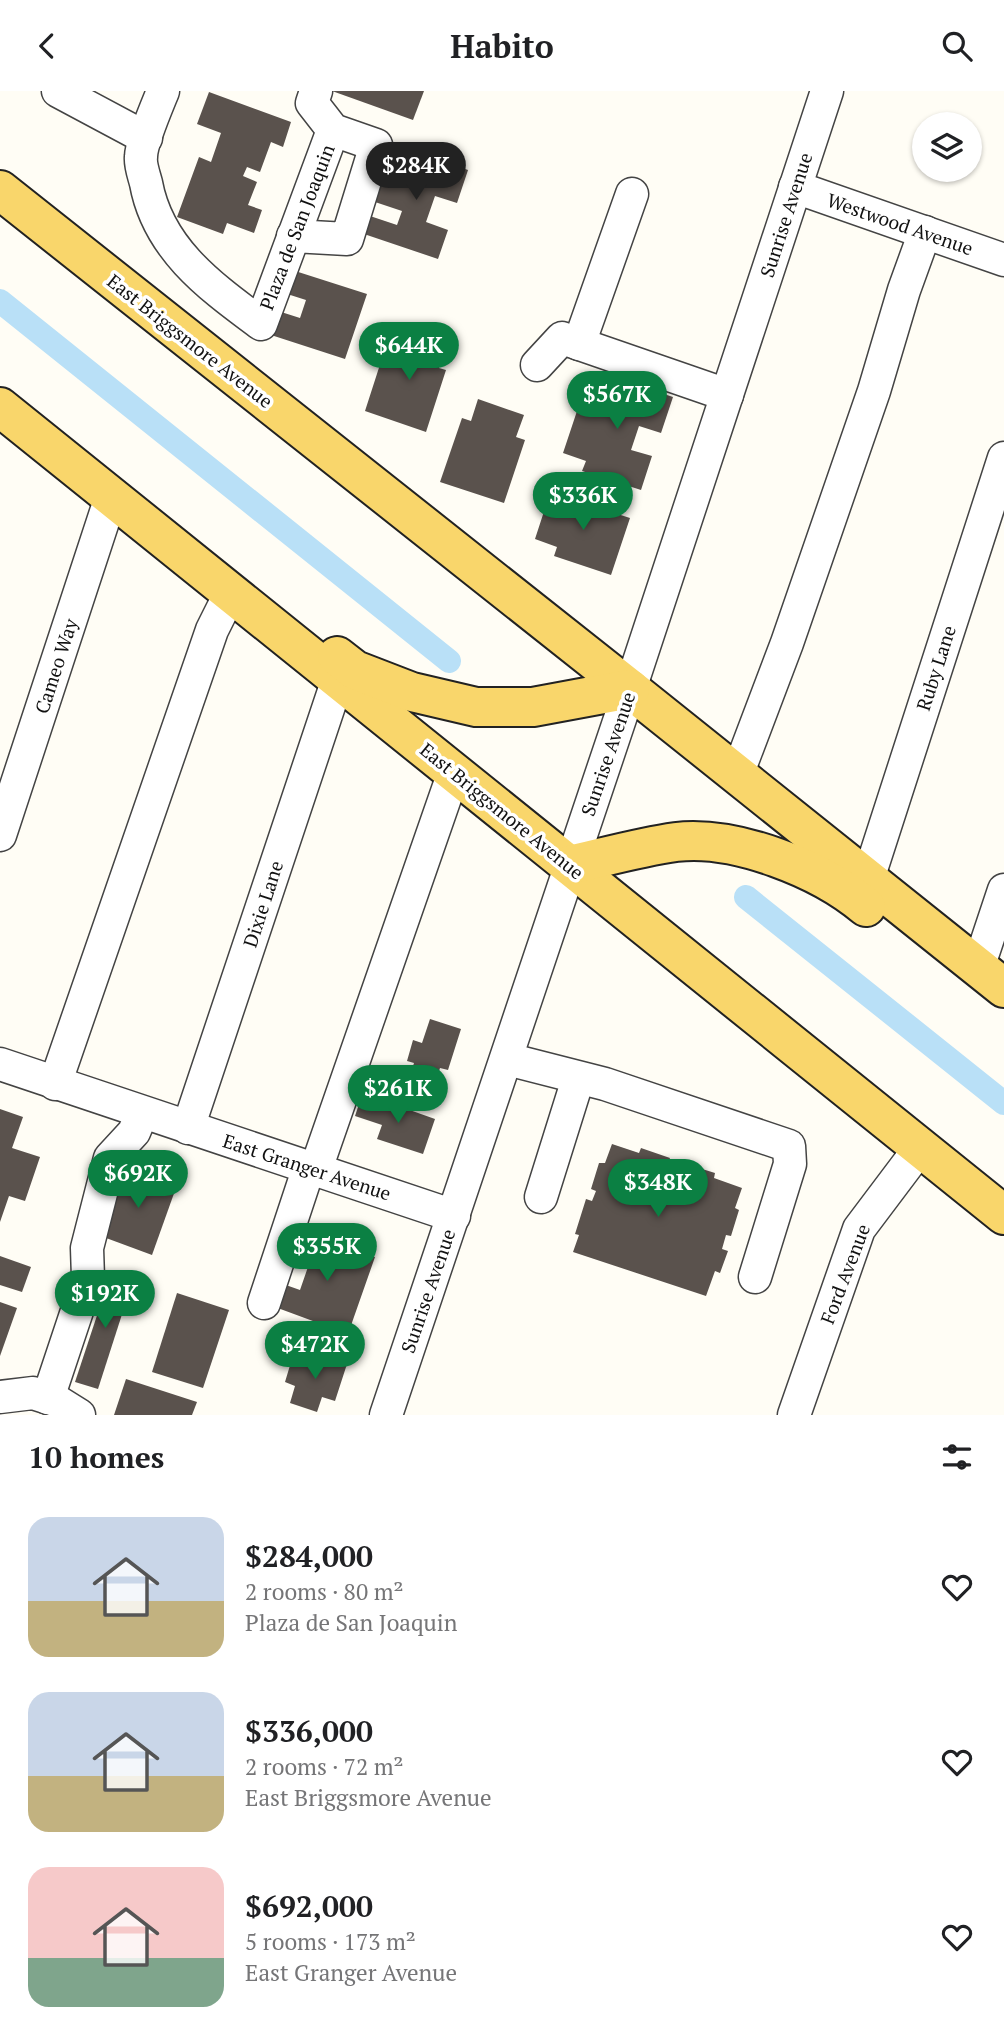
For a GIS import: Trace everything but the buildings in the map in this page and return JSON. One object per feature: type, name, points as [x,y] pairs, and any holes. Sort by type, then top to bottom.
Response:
[{"type":"main road","name":"East Briggsmore Avenue","points":[[0,190],[992,979]]},
{"type":"main road","name":"East Briggsmore Avenue","points":[[0,407],[1004,1215]]},
{"type":"main road","points":[[231,593],[281,614],[355,670],[412,692],[476,707],[533,706],[630,689]]},
{"type":"main road","points":[[570,865],[678,842],[723,844],[788,860],[845,890],[927,959],[992,979]]},
{"type":"street","points":[[63,92],[146,138],[163,91]]},
{"type":"street","points":[[293,236],[347,239],[376,145],[333,131],[312,103],[316,91]]},
{"type":"street","name":"Sunrise Avenue","points":[[386,1415],[507,1059],[827,91]]},
{"type":"street","name":"Plaza de San Joaquin","points":[[146,138],[140,156],[149,199],[166,235],[188,266],[261,324],[333,131]]},
{"type":"street","name":"Westwood Avenue","points":[[795,187],[1004,261]]},
{"type":"street","points":[[579,344],[632,194]]},
{"type":"street","points":[[737,775],[787,643],[874,391],[904,290],[925,232]]},
{"type":"street","points":[[537,365],[562,338],[727,395]]},
{"type":"street","name":"Ruby Lane","points":[[868,879],[1004,457]]},
{"type":"street","name":"Cameo Way","points":[[0,835],[111,497]]},
{"type":"street","points":[[55,1084],[212,630],[231,593]]},
{"type":"street","name":"Dixie Lane","points":[[188,1128],[338,679]]},
{"type":"street","points":[[264,1303],[454,772]]},
{"type":"street","points":[[992,979],[1004,890]]},
{"type":"street","points":[[507,1059],[605,1084],[789,1146],[790,1164],[755,1277]]},
{"type":"street","name":"East Granger Avenue","points":[[0,1064],[454,1216]]},
{"type":"street","points":[[541,1197],[578,1079]]},
{"type":"street","points":[[48,1398],[88,1278],[87,1248],[110,1158],[134,1132],[142,1113]]},
{"type":"street","name":"Ford Avenue","points":[[794,1415],[859,1229],[920,1147]]},
{"type":"street","points":[[0,1397],[33,1393],[79,1415]]},
{"type":"waterway","points":[[0,301],[449,661]]},
{"type":"waterway","points":[[746,897],[1004,1103]]}]
